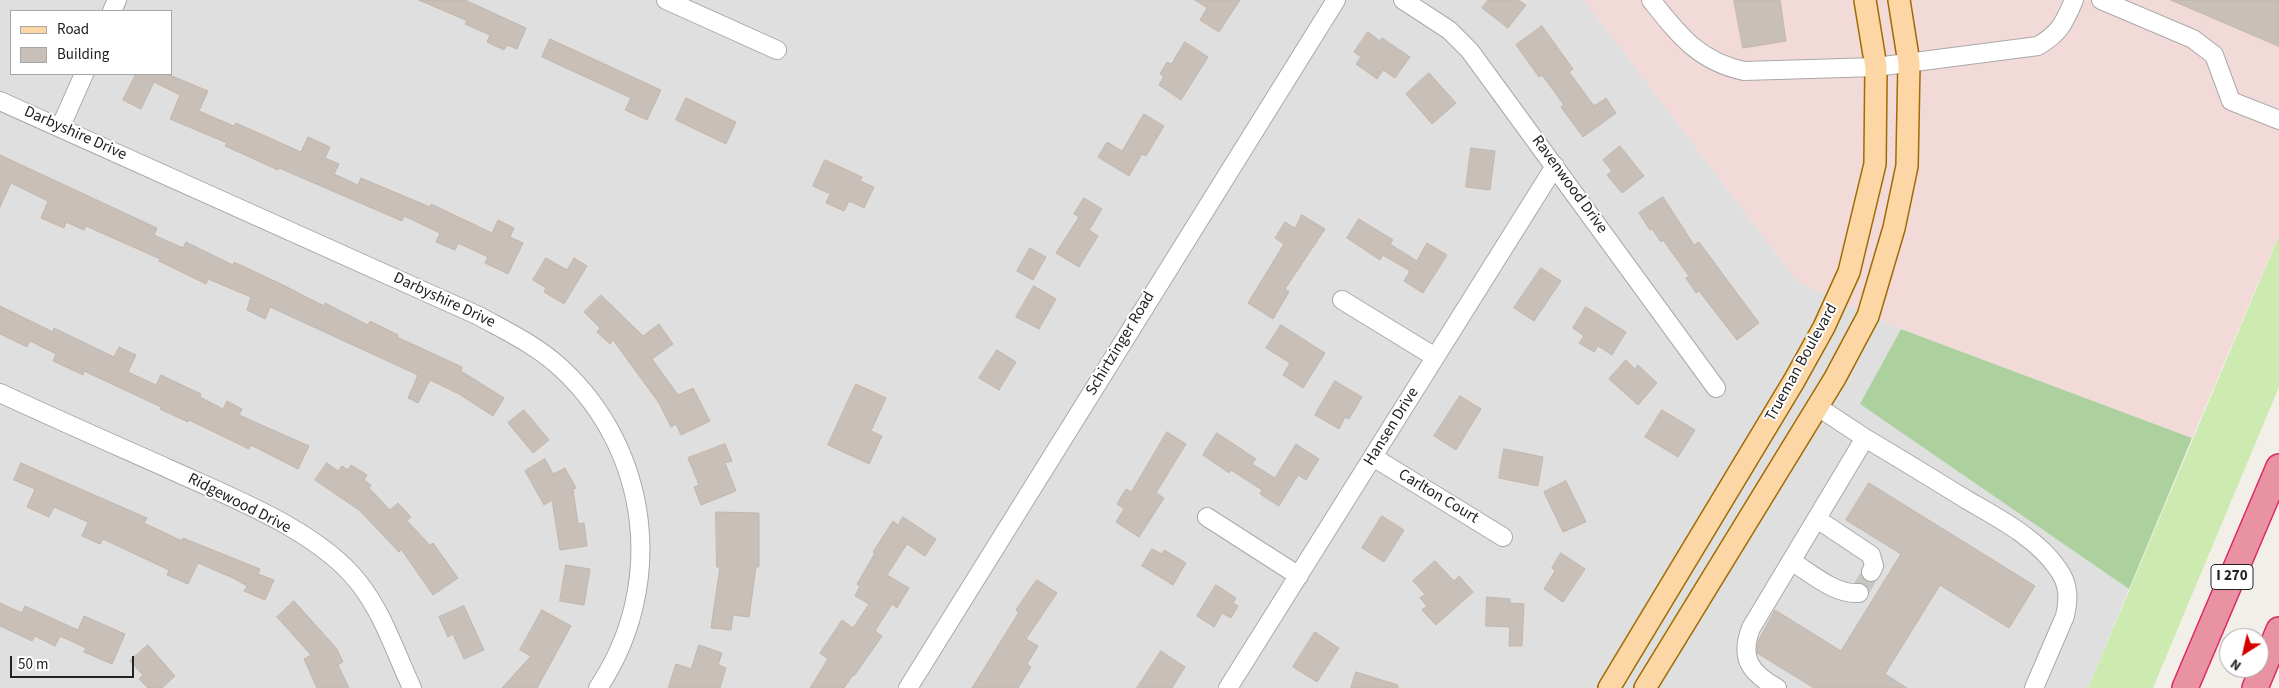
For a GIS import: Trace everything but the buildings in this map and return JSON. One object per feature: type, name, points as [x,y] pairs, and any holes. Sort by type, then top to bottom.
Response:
[{"type":"highway","name":"I 270","points":[[2185,688],[2279,467]]},
{"type":"highway","points":[[2254,688],[2279,630]]},
{"type":"main road","name":"Trueman Boulevard","points":[[1609,688],[1794,380],[1824,327],[1849,272],[1875,164],[1876,67],[1865,0]]},
{"type":"main road","name":"Trueman Boulevard","points":[[1645,688],[1836,378],[1868,316],[1894,228],[1907,166],[1909,62],[1899,0]]},
{"type":"street","points":[[666,0],[777,50]]},
{"type":"street","name":"Schirtzinger Road","points":[[908,688],[1336,0]]},
{"type":"street","name":"Ravenwood Drive","points":[[1403,0],[1449,30],[1470,51],[1716,388]]},
{"type":"street","points":[[1651,0],[1683,40],[1698,52],[1728,68],[1744,71],[1876,67],[2038,46],[2051,38],[2062,27],[2074,0]]},
{"type":"street","points":[[2100,0],[2193,39],[2214,54],[2231,101],[2279,120]]},
{"type":"street","points":[[60,128],[84,75]]},
{"type":"street","name":"Darbyshire Drive","points":[[0,101],[479,316],[538,349],[562,369],[587,396],[605,422],[621,452],[639,516],[642,548],[639,584],[632,616],[609,672],[598,688]]},
{"type":"street","name":"Hansen Drive","points":[[1236,685],[1299,576],[1555,166]]},
{"type":"street","points":[[1342,300],[1435,357]]},
{"type":"street","name":"Ridgewood Drive","points":[[0,393],[252,507],[321,548],[343,566],[360,584],[386,625],[412,688]]},
{"type":"street","points":[[1818,406],[1865,438],[2006,524],[2041,551],[2058,568],[2065,582],[2068,603],[2065,616],[2034,688]]},
{"type":"street","points":[[1777,688],[1754,672],[1746,653],[1746,641],[1751,628],[1865,438]]},
{"type":"street","name":"Carlton Court","points":[[1373,457],[1503,537]]},
{"type":"street","points":[[1207,517],[1299,576]]},
{"type":"street","points":[[1817,519],[1871,555],[1874,566],[1871,572]]},
{"type":"street","points":[[1791,561],[1840,590],[1849,594],[1859,593]]},
{"type":"shaded area","points":[[0,0],[1584,0],[1798,282],[1901,329],[1861,404],[2129,589],[2088,688],[0,688]]},
{"type":"shaded area","points":[[1584,0],[2279,0],[2279,234],[2192,438],[1901,329],[1798,282]]},
{"type":"green space","points":[[2279,235],[2279,387],[2153,688],[2088,688]]},
{"type":"green space","points":[[1901,329],[2192,438],[2129,589],[1860,404]]},
{"type":"tunnel","points":[[1859,593],[1871,572]]}]
